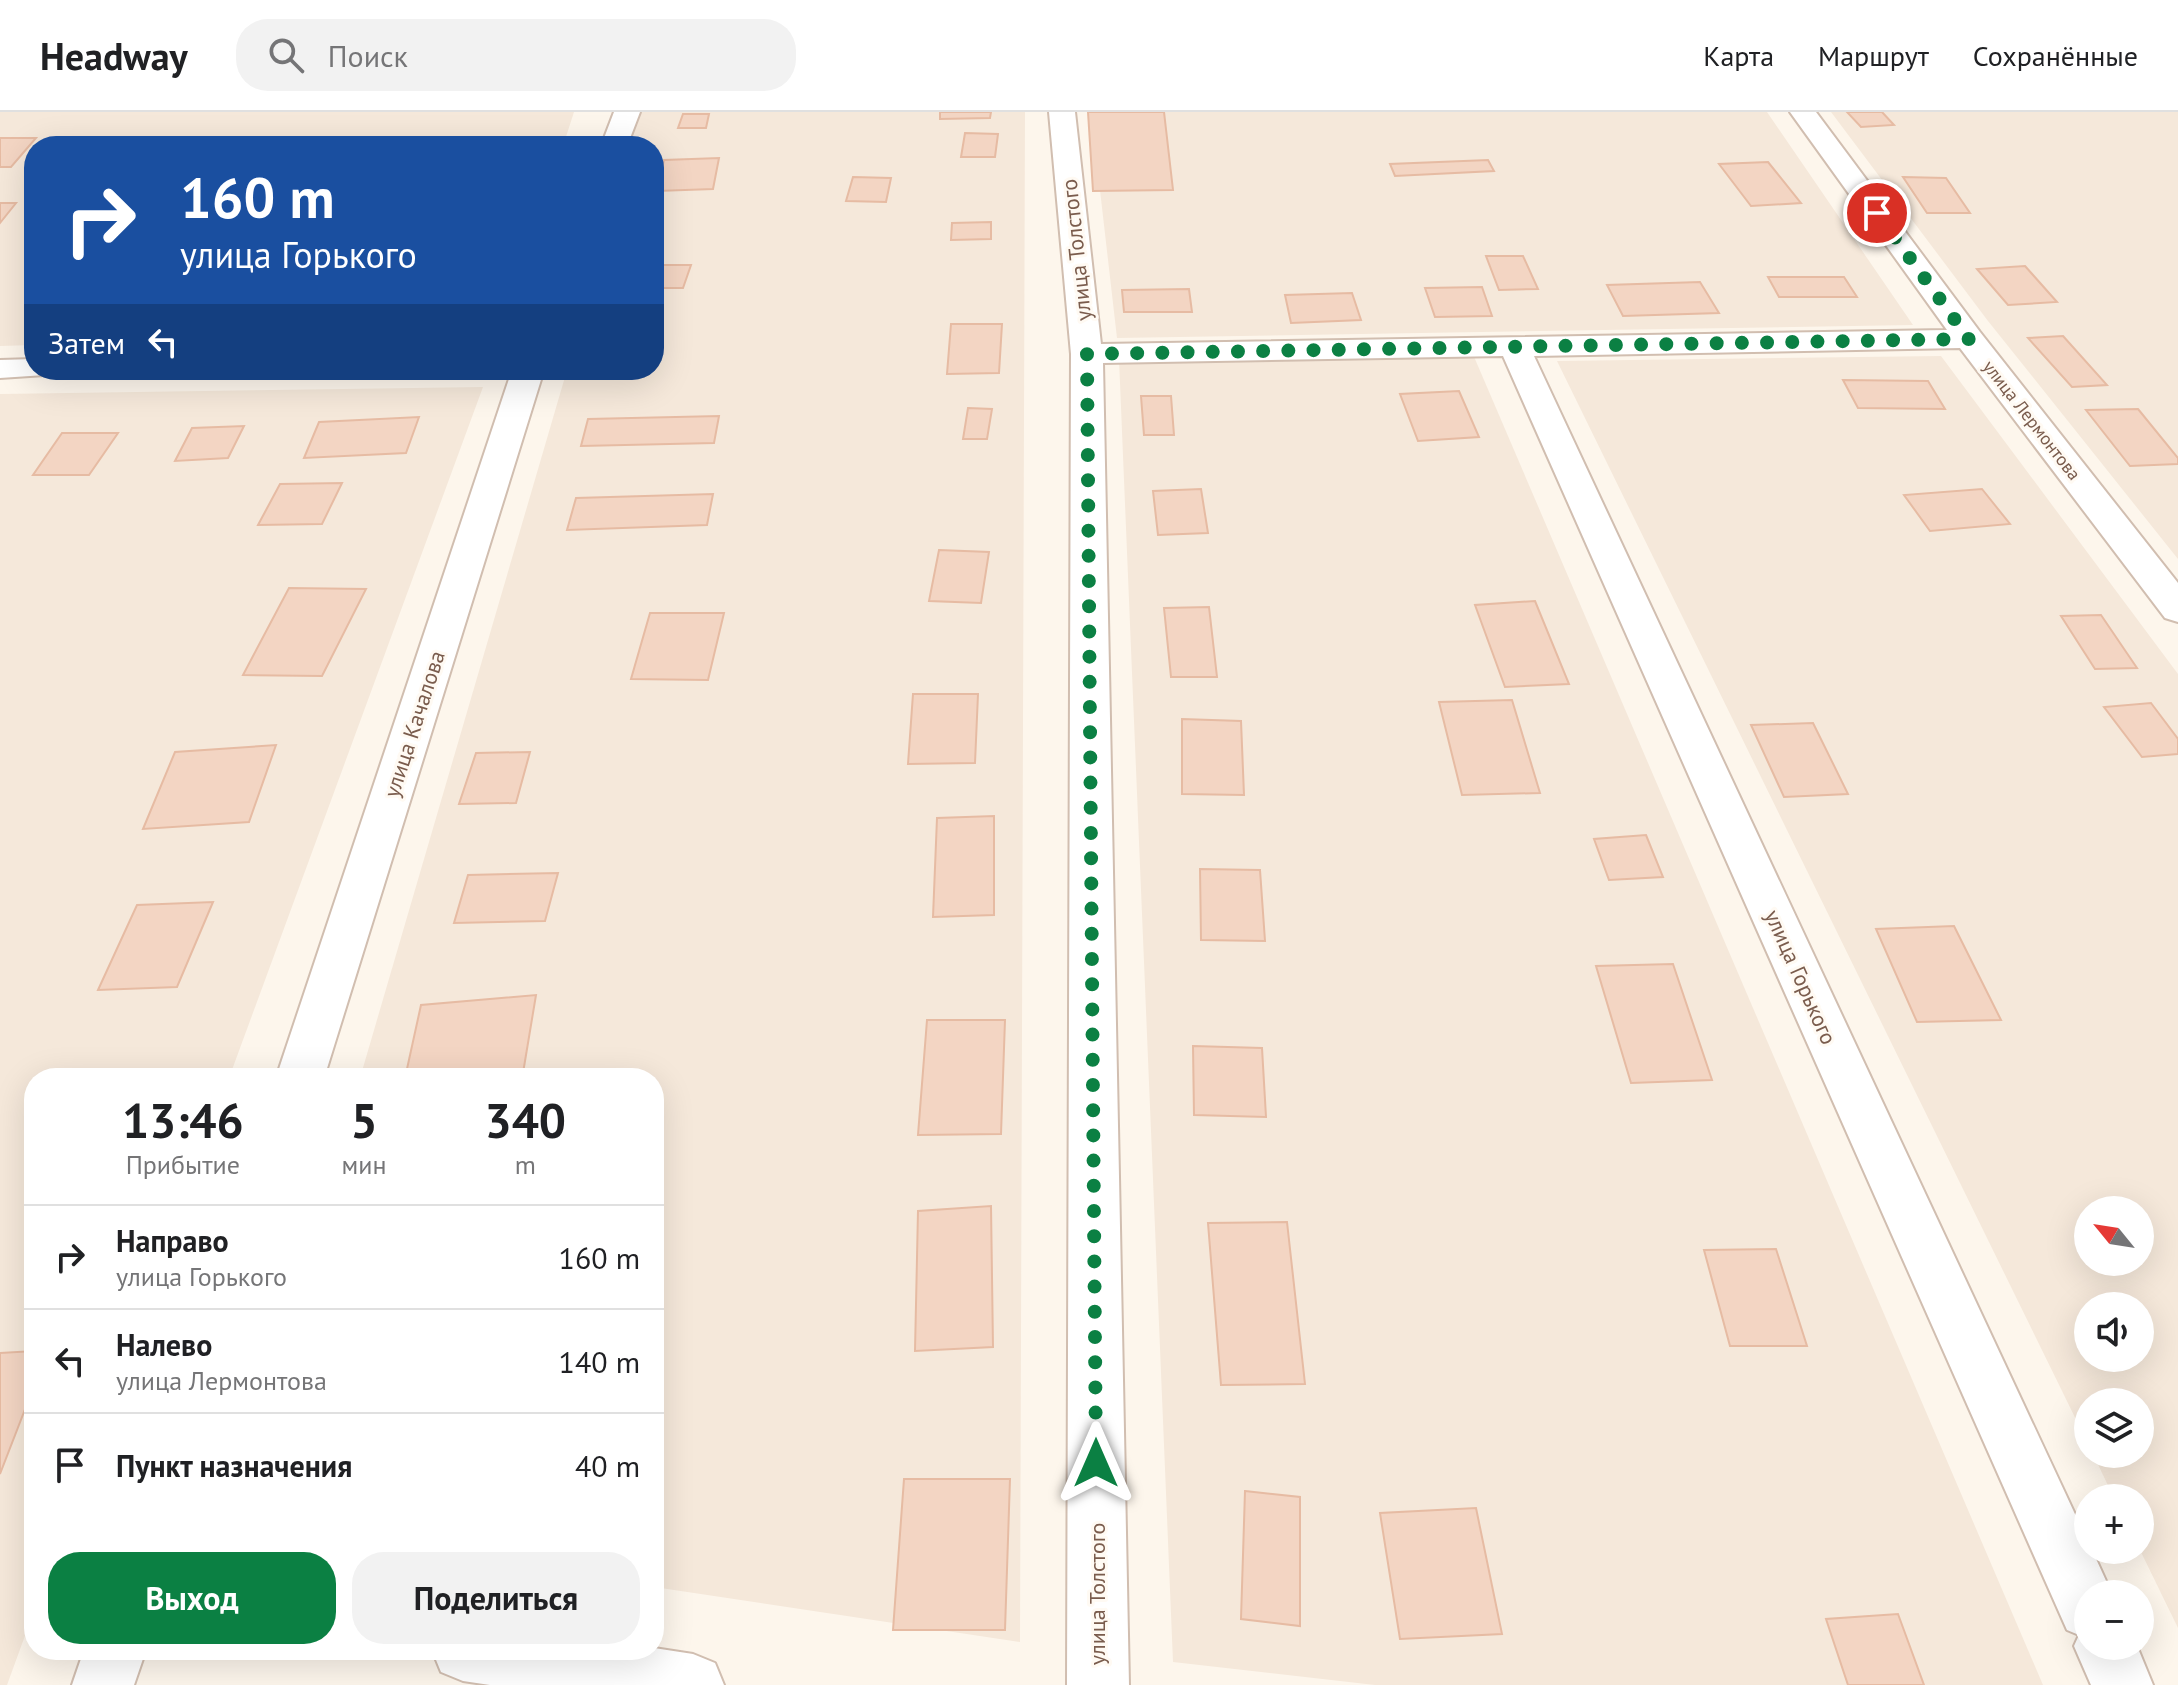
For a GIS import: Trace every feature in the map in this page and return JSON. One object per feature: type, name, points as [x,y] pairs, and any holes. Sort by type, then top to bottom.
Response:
[{"type":"street","points":[[618,136],[627,112]]},
{"type":"street","name":"улица Толстого","points":[[1062,112],[1087,354],[1098,1685]]},
{"type":"street","name":"улица Лермонтова","points":[[1803,112],[1969,339],[2178,609]]},
{"type":"street","points":[[1087,354],[1969,339]]},
{"type":"street","name":"улица Горького","points":[[1514,346],[2075,1580]]},
{"type":"street","points":[[0,369],[24,368]]},
{"type":"street","name":"улица Качалова","points":[[303,1068],[525,380]]},
{"type":"street","points":[[103,1685],[112,1660]]},
{"type":"street","points":[[529,1660],[693,1685]]},
{"type":"street","points":[[2111,1660],[2122,1685]]},
{"type":"shaded area","points":[[0,112],[574,112],[566,136],[24,136],[24,345],[0,346]]},
{"type":"shaded area","points":[[638,112],[1025,112],[1020,1642],[664,1589],[664,1068],[363,1068],[564,380],[664,380],[664,136],[632,136]]},
{"type":"shaded area","points":[[1091,112],[1767,112],[1913,325],[1117,338]]},
{"type":"shaded area","points":[[1831,112],[2178,112],[2178,559],[1988,321]]},
{"type":"shaded area","points":[[1472,352],[2043,1685],[1375,1685],[1173,1662],[1119,359]]},
{"type":"shaded area","points":[[1941,356],[2178,674],[2178,1628],[2147,1564],[2154,1564],[2154,1484],[2107,1484],[2100,1468],[2154,1468],[2154,1388],[2074,1388],[2074,1415],[1557,361]]},
{"type":"shaded area","points":[[483,387],[233,1068],[24,1068],[24,1638],[7,1685],[0,1685],[0,394]]},
{"type":"building","points":[[940,112],[991,112],[990,118],[940,119]]},
{"type":"building","points":[[1088,112],[1164,112],[1173,190],[1093,191]]},
{"type":"building","points":[[1847,112],[1882,112],[1894,125],[1861,127]]},
{"type":"building","points":[[683,114],[709,114],[706,128],[678,128]]},
{"type":"building","points":[[965,133],[998,134],[995,157],[961,157]]},
{"type":"building","points":[[0,138],[24,138],[24,152],[11,167],[0,167]]},
{"type":"building","points":[[719,158],[713,189],[664,191],[664,160]]},
{"type":"building","points":[[1488,160],[1494,171],[1395,176],[1390,164]]},
{"type":"building","points":[[1768,162],[1801,203],[1751,206],[1719,164]]},
{"type":"building","points":[[853,177],[891,178],[886,202],[846,201]]},
{"type":"building","points":[[1903,177],[1946,178],[1970,213],[1927,213]]},
{"type":"building","points":[[0,203],[16,203],[0,223]]},
{"type":"building","points":[[991,222],[991,239],[951,240],[952,223]]},
{"type":"building","points":[[1486,256],[1523,256],[1538,289],[1499,290]]},
{"type":"building","points":[[664,265],[691,265],[683,288],[664,288]]},
{"type":"building","points":[[2025,266],[2057,302],[2008,305],[1977,269]]},
{"type":"building","points":[[1768,277],[1844,277],[1857,297],[1779,297]]},
{"type":"building","points":[[1700,282],[1719,313],[1623,316],[1607,285]]},
{"type":"building","points":[[1482,287],[1492,316],[1435,317],[1425,288]]},
{"type":"building","points":[[1189,289],[1192,312],[1124,312],[1122,290]]},
{"type":"building","points":[[1352,293],[1361,320],[1291,323],[1285,295]]},
{"type":"building","points":[[951,324],[1002,324],[999,373],[947,374]]},
{"type":"building","points":[[2063,336],[2107,385],[2072,387],[2028,338]]},
{"type":"building","points":[[1843,380],[1928,381],[1945,409],[1858,408]]},
{"type":"building","points":[[1459,391],[1479,437],[1418,441],[1400,394]]},
{"type":"building","points":[[1141,396],[1171,396],[1174,435],[1144,435]]},
{"type":"building","points":[[968,408],[992,409],[987,439],[963,439]]},
{"type":"building","points":[[2138,409],[2178,458],[2178,464],[2130,466],[2086,410]]},
{"type":"building","points":[[719,416],[714,443],[581,446],[588,419]]},
{"type":"building","points":[[419,417],[406,453],[304,458],[319,422]]},
{"type":"building","points":[[244,426],[228,458],[175,461],[192,428]]},
{"type":"building","points":[[62,433],[118,433],[89,475],[33,475]]},
{"type":"building","points":[[342,483],[322,524],[258,525],[280,484]]},
{"type":"building","points":[[1201,489],[1208,533],[1158,535],[1153,491]]},
{"type":"building","points":[[1982,489],[2010,524],[1930,531],[1904,495]]},
{"type":"building","points":[[713,494],[707,525],[567,530],[576,498]]},
{"type":"building","points":[[939,550],[989,552],[981,603],[929,601]]},
{"type":"building","points":[[289,588],[366,589],[322,676],[243,675]]},
{"type":"building","points":[[1535,601],[1569,684],[1505,687],[1475,605]]},
{"type":"building","points":[[1209,607],[1217,677],[1171,677],[1164,608]]},
{"type":"building","points":[[650,613],[724,613],[708,680],[631,679]]},
{"type":"building","points":[[2101,615],[2137,668],[2095,669],[2061,616]]},
{"type":"building","points":[[913,694],[978,694],[975,763],[908,764]]},
{"type":"building","points":[[1512,700],[1540,793],[1462,795],[1439,702]]},
{"type":"building","points":[[2151,703],[2178,739],[2178,754],[2142,757],[2104,707]]},
{"type":"building","points":[[1182,719],[1241,721],[1244,795],[1182,794]]},
{"type":"building","points":[[1813,723],[1848,794],[1784,797],[1751,725]]},
{"type":"building","points":[[276,745],[249,822],[143,829],[175,752]]},
{"type":"building","points":[[530,752],[516,803],[459,804],[476,753]]},
{"type":"building","points":[[994,816],[994,915],[933,917],[937,818]]},
{"type":"building","points":[[1646,835],[1663,877],[1609,880],[1594,839]]},
{"type":"building","points":[[1200,869],[1260,870],[1265,941],[1201,940]]},
{"type":"building","points":[[558,873],[545,921],[454,923],[468,875]]},
{"type":"building","points":[[213,902],[177,987],[98,990],[137,905]]},
{"type":"building","points":[[1954,926],[2001,1020],[1917,1022],[1876,929]]},
{"type":"building","points":[[1673,964],[1712,1080],[1631,1083],[1596,966]]},
{"type":"building","points":[[536,995],[524,1068],[407,1068],[421,1005]]},
{"type":"building","points":[[927,1020],[1005,1020],[1001,1134],[918,1135]]},
{"type":"building","points":[[1193,1046],[1262,1048],[1266,1117],[1194,1115]]},
{"type":"building","points":[[991,1206],[993,1347],[915,1351],[918,1211]]},
{"type":"building","points":[[1287,1222],[1305,1384],[1221,1385],[1208,1223]]},
{"type":"building","points":[[1776,1249],[1807,1346],[1730,1346],[1704,1250]]},
{"type":"building","points":[[24,1352],[24,1412],[0,1474],[0,1353]]},
{"type":"building","points":[[904,1479],[1010,1479],[1005,1630],[893,1630]]},
{"type":"building","points":[[1245,1491],[1300,1497],[1300,1626],[1241,1619]]},
{"type":"building","points":[[1476,1508],[1502,1634],[1400,1639],[1380,1513]]},
{"type":"building","points":[[1898,1614],[1924,1685],[1848,1685],[1826,1619]]},
{"type":"route","points":[[1096,1463],[1087,354],[1969,339],[1877,213]]}]
